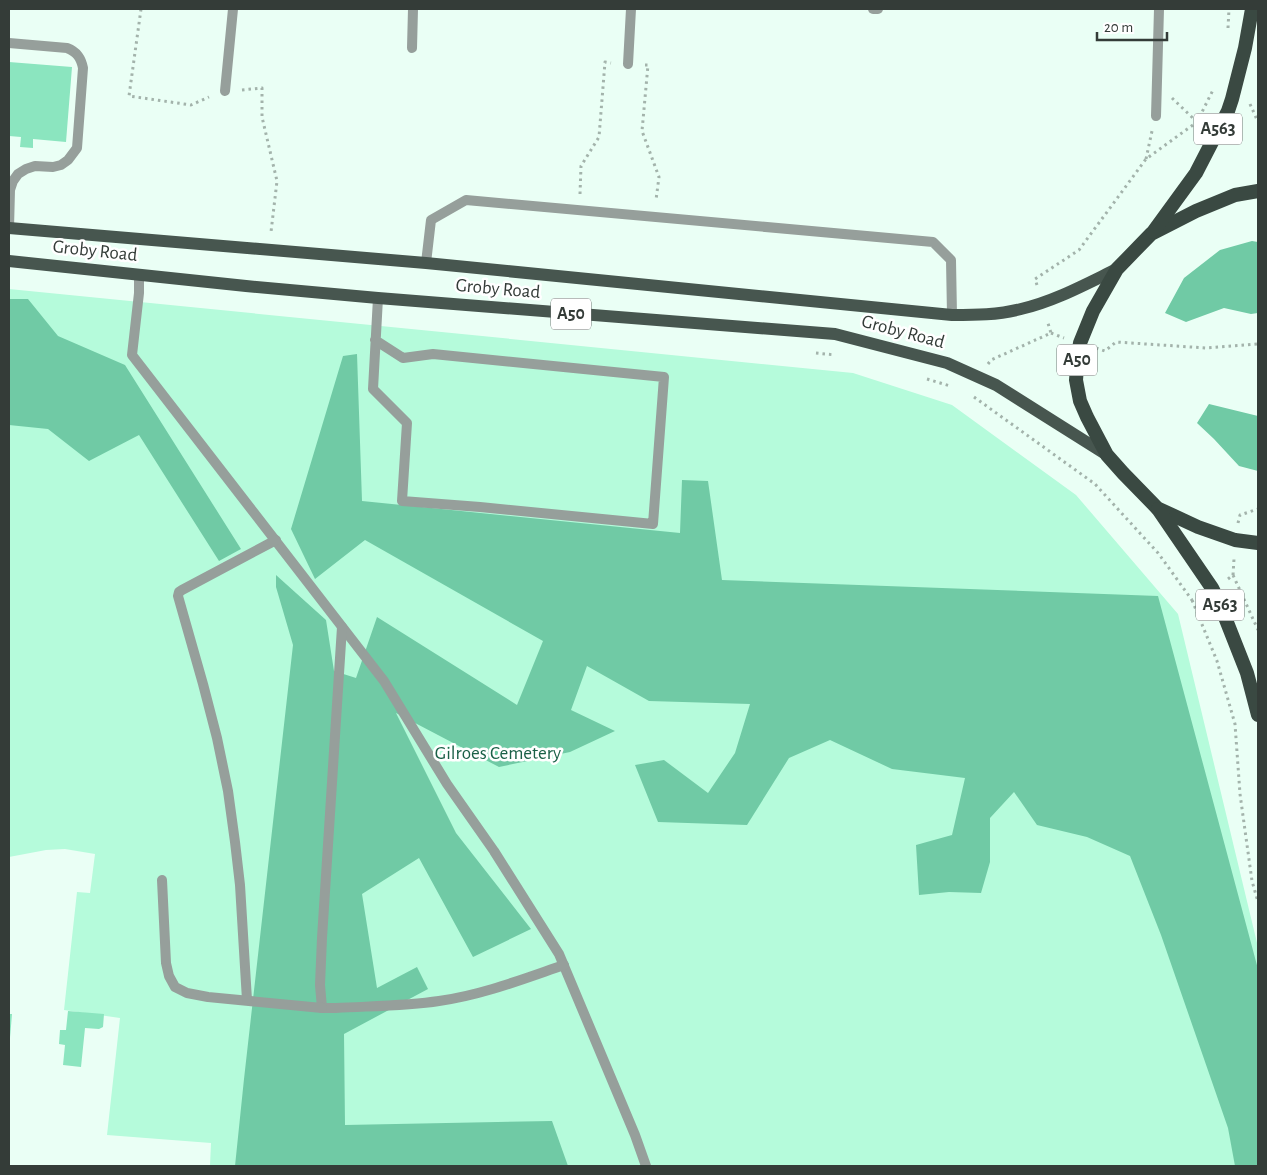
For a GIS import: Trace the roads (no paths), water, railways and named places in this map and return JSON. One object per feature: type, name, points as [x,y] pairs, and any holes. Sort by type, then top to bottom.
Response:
[{"type":"highway","name":"A563","points":[[1151,234],[1196,173],[1228,111],[1246,48],[1252,9]]},
{"type":"highway","name":"A50","points":[[1258,191],[1235,195],[1196,211],[1151,234],[1117,269],[1094,310],[1080,343],[1076,380],[1080,401],[1087,418],[1107,454],[1157,508],[1198,527],[1226,537],[1258,543]]},
{"type":"highway","name":"A563","points":[[1157,508],[1212,588],[1219,602],[1247,674],[1258,715]]},
{"type":"main road","name":"Groby Road","points":[[9,228],[426,263],[952,315],[987,315],[1020,310],[1043,303],[1117,269]]},
{"type":"main road","name":"Groby Road","points":[[9,261],[378,298],[836,334],[947,363],[980,377],[1107,454]]},
{"type":"street","points":[[224,91],[234,9]]},
{"type":"street","points":[[412,48],[414,9]]},
{"type":"street","points":[[628,64],[631,9]]},
{"type":"street","points":[[873,9],[878,9]]},
{"type":"street","points":[[1156,116],[1160,9]]},
{"type":"street","points":[[9,43],[73,50],[82,61],[83,68],[77,148],[68,160],[61,165],[53,167],[35,166],[18,174],[10,190],[9,228]]},
{"type":"street","name":"Groby Road","points":[[426,263],[431,220],[466,200],[933,242],[951,260],[952,315]]},
{"type":"street","points":[[139,274],[140,293],[132,355],[384,681],[446,784],[494,852],[559,954],[635,1135],[646,1166]]},
{"type":"street","points":[[375,340],[403,358],[434,354],[664,378],[653,524],[402,501],[407,423],[373,388],[375,340],[378,298]]},
{"type":"street","points":[[247,1000],[240,885],[228,791],[214,729],[178,596],[182,590],[276,540]]},
{"type":"street","points":[[322,1008],[320,985],[322,938],[342,627]]},
{"type":"street","points":[[162,880],[166,963],[169,976],[175,987],[187,993],[208,997],[322,1008],[440,1001],[481,993],[564,965]]},
{"type":"park label","name":"Gilroes Cemetery","points":[[498,753]]}]
